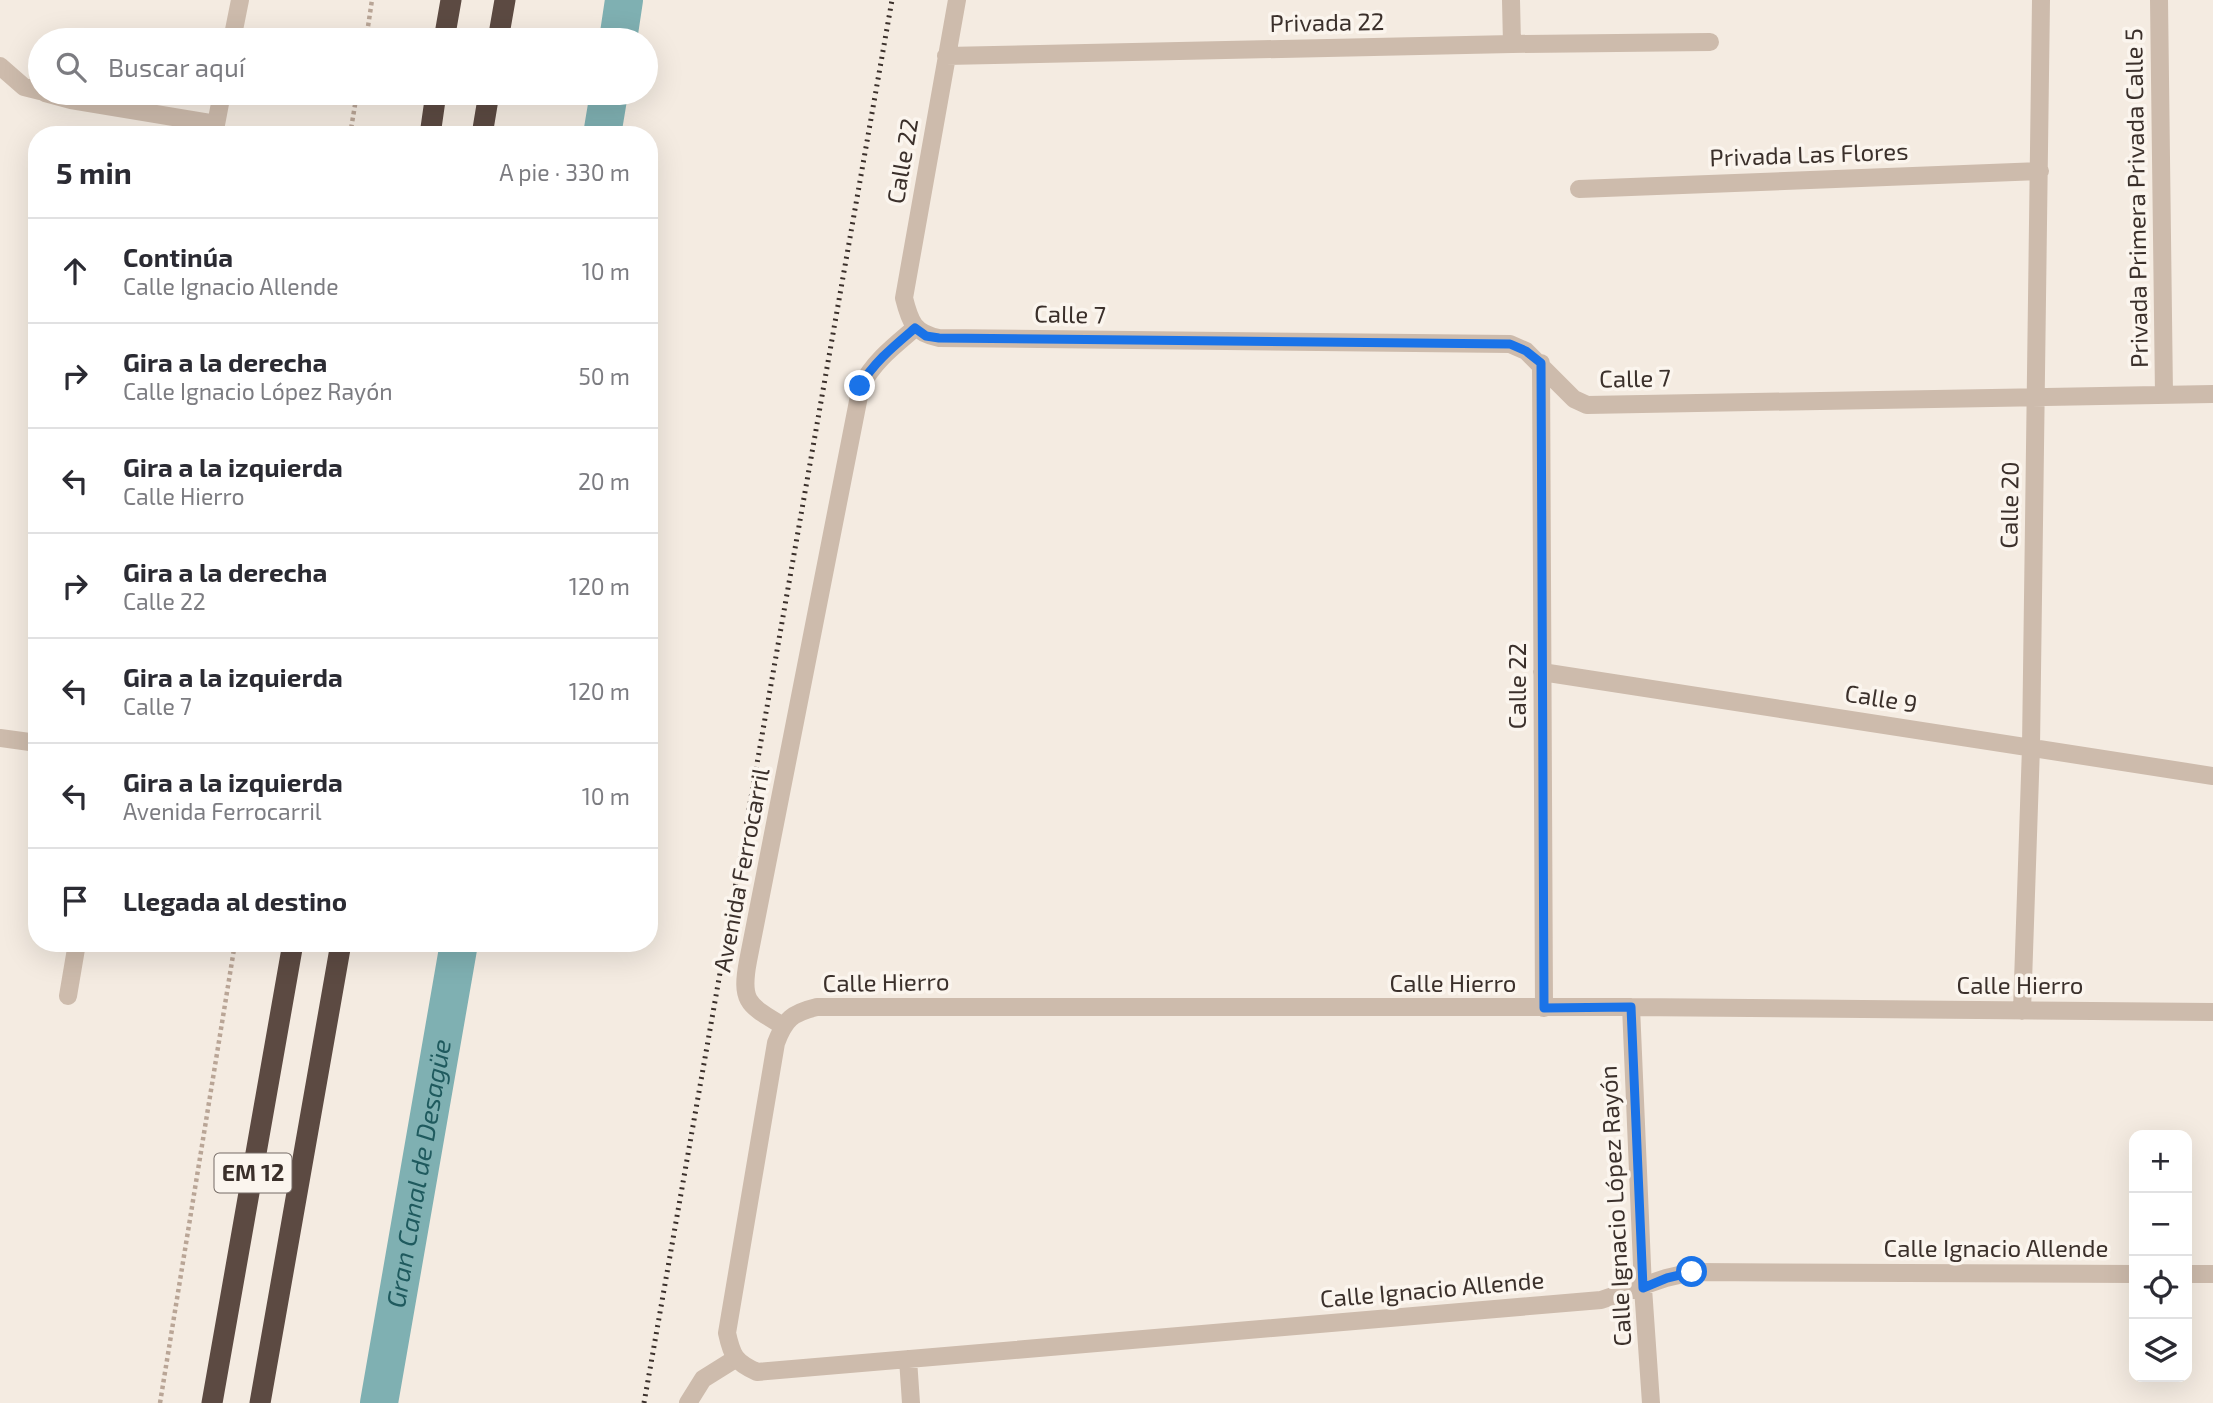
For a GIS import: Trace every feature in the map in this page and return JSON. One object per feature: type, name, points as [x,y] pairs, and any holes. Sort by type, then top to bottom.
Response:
[{"type":"highway","points":[[441,0],[443,28]]},
{"type":"highway","points":[[446,28],[451,0]]},
{"type":"highway","points":[[500,28],[505,0]]},
{"type":"highway","points":[[431,126],[434,105]]},
{"type":"highway","points":[[484,126],[487,105]]},
{"type":"highway","name":"EM 12","points":[[212,1403],[291,952]]},
{"type":"highway","name":"EM 12","points":[[260,1403],[339,952]]},
{"type":"street","points":[[234,28],[240,0]]},
{"type":"street","name":"Calle 22","points":[[915,328],[904,298],[957,0]]},
{"type":"street","points":[[1511,0],[1512,44]]},
{"type":"street","name":"Calle 20","points":[[2022,1011],[2031,747],[2041,0]]},
{"type":"street","name":"Privada Primera Privada Calle 5","points":[[2159,0],[2164,395]]},
{"type":"street","name":"Privada 22","points":[[946,57],[1710,42]]},
{"type":"street","points":[[0,66],[28,88]]},
{"type":"street","points":[[96,105],[200,126]]},
{"type":"street","points":[[216,126],[220,105]]},
{"type":"street","name":"Privada Las Flores","points":[[1579,189],[2040,171]]},
{"type":"street","name":"Calle 7","points":[[915,328],[926,336],[939,338],[1510,344],[1526,351],[1541,363],[1574,399],[1587,405],[2213,394]]},
{"type":"street","name":"Avenida Ferrocarril","points":[[783,1026],[755,1009],[746,995],[744,982],[860,386],[882,356],[915,328]]},
{"type":"street","name":"Calle 22","points":[[1541,363],[1544,1008]]},
{"type":"street","name":"Calle 9","points":[[1542,672],[2213,776]]},
{"type":"street","points":[[0,738],[28,742]]},
{"type":"street","points":[[68,996],[75,952]]},
{"type":"street","name":"Calle Hierro","points":[[783,1026],[790,1017],[817,1007],[1631,1007],[2213,1012]]},
{"type":"street","name":"Calle Ignacio López Rayón","points":[[1631,1007],[1643,1288],[1651,1403]]},
{"type":"street","points":[[688,1403],[703,1379],[735,1359],[727,1332],[776,1043],[783,1026]]},
{"type":"street","name":"Calle Ignacio Allende","points":[[735,1359],[757,1371],[1601,1300],[1692,1272],[2129,1273]]},
{"type":"street","points":[[2192,1274],[2213,1274]]},
{"type":"street","points":[[908,1359],[911,1403]]},
{"type":"path","points":[[368,28],[372,0]]},
{"type":"path","points":[[352,126],[355,105]]},
{"type":"path","points":[[160,1403],[234,952]]},
{"type":"waterway","name":"Gran Canal de Desagüe","points":[[620,28],[624,0]]},
{"type":"waterway","name":"Gran Canal de Desagüe","points":[[604,126],[607,105]]},
{"type":"waterway","name":"Gran Canal de Desagüe","points":[[379,1403],[457,952]]},
{"type":"railway","points":[[644,1403],[892,0]]},
{"type":"route","points":[[860,386],[882,356],[915,328],[926,336],[939,338],[1510,344],[1526,351],[1541,363],[1544,1008],[1631,1007],[1643,1288],[1692,1272]]}]
